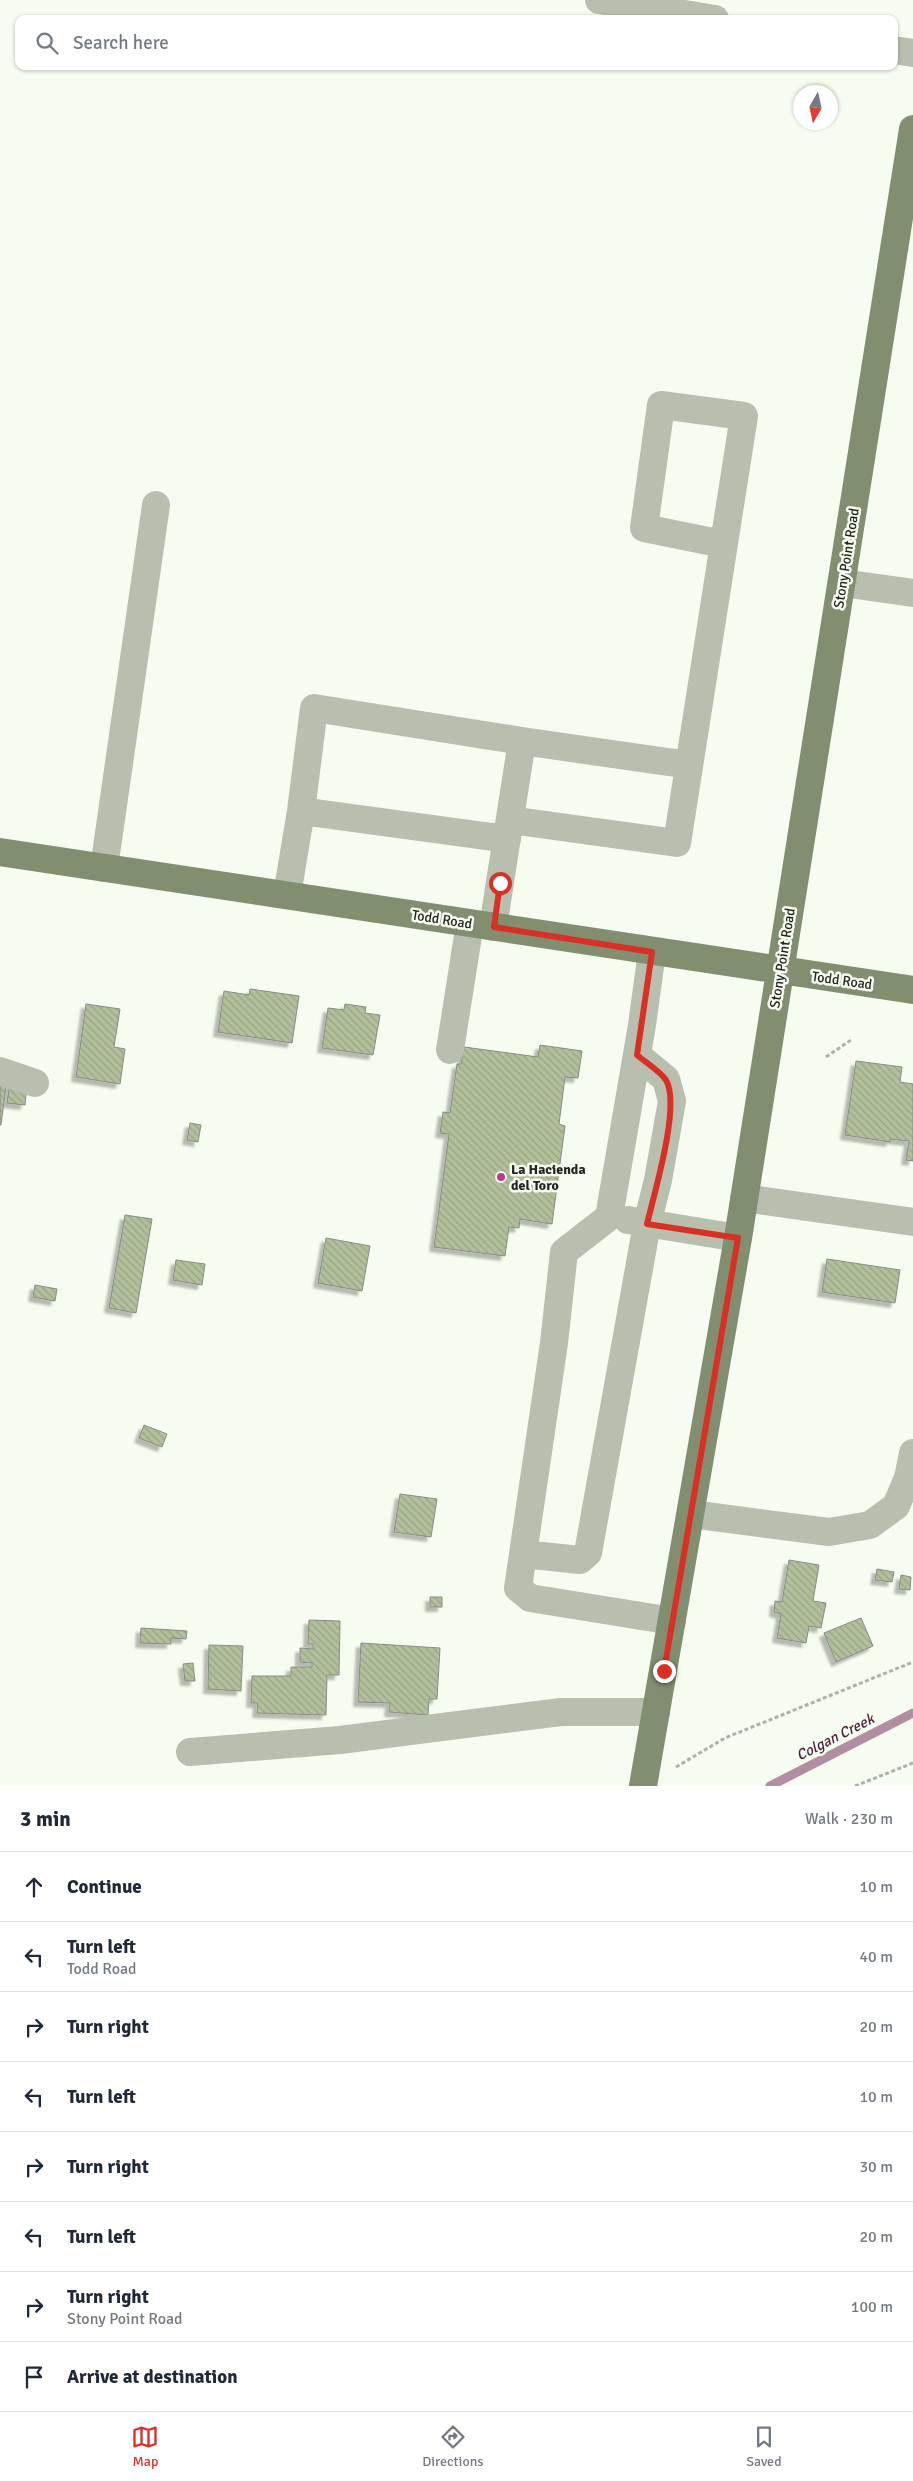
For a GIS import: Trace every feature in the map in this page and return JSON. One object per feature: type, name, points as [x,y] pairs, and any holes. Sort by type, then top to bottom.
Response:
[{"type":"main road","name":"Stony Point Road","points":[[643,1786],[738,1238],[913,129]]},
{"type":"main road","name":"Todd Road","points":[[0,852],[781,972],[913,990]]},
{"type":"lane","points":[[599,0],[691,15]]},
{"type":"lane","points":[[898,51],[913,54]]},
{"type":"lane","points":[[301,811],[677,843],[722,544],[744,416],[661,406],[644,528],[722,544]]},
{"type":"lane","points":[[104,868],[156,505]]},
{"type":"lane","points":[[842,583],[913,593]]},
{"type":"lane","points":[[287,895],[301,811],[314,708],[689,765]]},
{"type":"lane","points":[[450,1050],[508,830],[522,741]]},
{"type":"lane","points":[[652,952],[637,1055],[609,1217],[564,1252],[518,1588],[530,1598],[672,1621]]},
{"type":"lane","points":[[523,1554],[580,1560],[588,1553],[647,1224],[658,1180],[672,1101],[666,1080],[637,1055]]},
{"type":"lane","points":[[0,1071],[35,1083]]},
{"type":"lane","points":[[744,1198],[913,1222]]},
{"type":"lane","points":[[609,1217],[738,1238]]},
{"type":"lane","points":[[691,1514],[829,1532],[870,1525],[896,1506],[908,1478],[913,1453]]},
{"type":"lane","points":[[190,1752],[340,1740],[561,1712],[656,1712]]},
{"type":"path","points":[[826,1057],[851,1040]]},
{"type":"path","points":[[668,1772],[725,1738],[913,1662]]},
{"type":"path","points":[[855,1786],[913,1763]]},
{"type":"building","points":[[250,989],[299,996],[292,1043],[218,1032],[224,991],[249,995]]},
{"type":"building","points":[[86,1004],[120,1009],[114,1047],[125,1049],[120,1084],[76,1077]]},
{"type":"building","points":[[345,1004],[366,1007],[365,1013],[380,1015],[373,1055],[322,1048],[328,1008],[344,1010]]},
{"type":"building","name":"La Hacienda del Toro","points":[[540,1045],[582,1051],[578,1078],[565,1077],[559,1124],[565,1126],[552,1224],[520,1219],[519,1228],[509,1227],[505,1256],[434,1247],[449,1134],[440,1133],[443,1112],[450,1113],[457,1064],[461,1064],[464,1047],[538,1057]]},
{"type":"building","points":[[856,1061],[902,1067],[900,1082],[913,1084],[913,1161],[906,1160],[909,1141],[890,1139],[890,1142],[845,1135]]},
{"type":"building","points":[[10,1083],[27,1084],[25,1105],[7,1103]]},
{"type":"building","points":[[0,1085],[6,1086],[1,1125],[0,1125]]},
{"type":"building","points":[[190,1123],[201,1125],[198,1142],[187,1140]]},
{"type":"building","points":[[125,1215],[152,1219],[136,1313],[109,1308]]},
{"type":"building","points":[[326,1238],[370,1246],[362,1291],[318,1283]]},
{"type":"building","points":[[827,1259],[900,1270],[895,1303],[822,1292]]},
{"type":"building","points":[[176,1260],[205,1264],[202,1285],[173,1280]]},
{"type":"building","points":[[35,1285],[57,1289],[55,1301],[33,1297]]},
{"type":"building","points":[[144,1425],[167,1434],[162,1447],[139,1438]]},
{"type":"building","points":[[400,1494],[437,1499],[431,1537],[394,1532]]},
{"type":"building","points":[[789,1560],[819,1565],[813,1601],[826,1603],[821,1628],[809,1626],[806,1643],[777,1638],[781,1614],[774,1612],[775,1601],[782,1602]]},
{"type":"building","points":[[877,1569],[894,1572],[892,1582],[875,1580]]},
{"type":"building","points":[[901,1575],[911,1577],[910,1590],[899,1589]]},
{"type":"building","points":[[430,1597],[442,1597],[442,1607],[430,1607]]},
{"type":"building","points":[[861,1618],[873,1646],[836,1662],[824,1633]]},
{"type":"building","points":[[309,1620],[340,1621],[339,1675],[327,1675],[326,1715],[257,1713],[258,1703],[251,1703],[252,1676],[291,1676],[291,1667],[312,1667],[312,1663],[300,1662],[300,1648],[313,1649],[313,1644],[308,1644]]},
{"type":"building","points":[[141,1628],[187,1631],[186,1639],[171,1638],[171,1644],[140,1643]]},
{"type":"building","points":[[361,1643],[440,1648],[437,1699],[429,1699],[428,1715],[389,1712],[390,1703],[358,1702]]},
{"type":"building","points":[[209,1645],[243,1646],[241,1691],[208,1689]]},
{"type":"building","points":[[193,1663],[195,1681],[185,1681],[183,1664]]},
{"type":"waterway","name":"Colgan Creek","points":[[770,1786],[913,1713]]},
{"type":"place","name":"La Hacienda del Toro","points":[[501,1177]]},
{"type":"route","points":[[500,883],[494,927],[652,952],[637,1055],[666,1080],[672,1101],[658,1180],[647,1224],[738,1238],[664,1671]]}]
